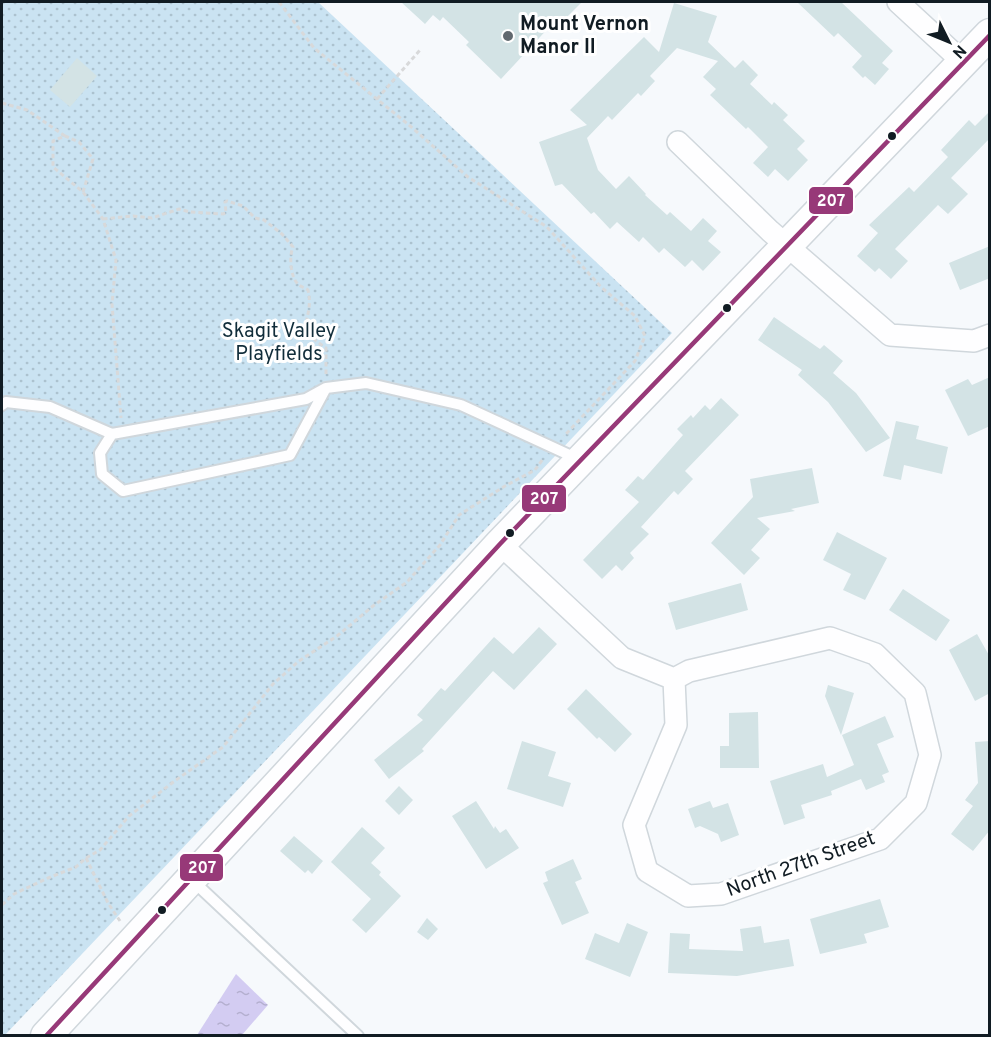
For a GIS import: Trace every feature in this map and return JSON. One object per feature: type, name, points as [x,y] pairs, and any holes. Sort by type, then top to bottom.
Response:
[{"type":"street","points":[[898,2],[963,62]]},
{"type":"street","points":[[46,1035],[500,544],[788,247],[990,34]]},
{"type":"street","points":[[678,142],[788,247],[890,335],[974,341],[990,335]]},
{"type":"street","points":[[500,544],[622,658],[674,679]]},
{"type":"street","name":"North 27th Street","points":[[830,638],[875,654],[915,693],[930,755],[916,802],[880,839],[721,894],[688,896],[646,871],[634,825],[676,725],[674,679],[689,671],[830,638]]},
{"type":"lane","points":[[2,405],[6,402],[50,407],[117,433],[306,399],[326,388],[366,383],[461,405],[581,460]]},
{"type":"lane","points":[[117,433],[100,453],[102,474],[123,491],[290,455],[326,388]]},
{"type":"lane","points":[[191,879],[352,1033]]},
{"type":"path","points":[[2,905],[14,894],[75,867],[100,850],[129,816],[223,747],[273,684],[300,661],[337,636],[407,582],[440,545],[459,515],[535,470],[553,446],[635,361],[645,336],[635,316],[601,287],[547,227],[468,177],[315,48],[279,2]]},
{"type":"path","points":[[377,99],[420,50]]},
{"type":"path","points":[[2,103],[27,110],[65,136],[79,142],[93,159],[83,192]]},
{"type":"path","points":[[65,136],[53,141],[52,167],[83,192],[102,219],[116,260],[112,304],[117,433]]},
{"type":"path","points":[[102,219],[152,218],[179,209],[196,213],[219,214],[226,212],[224,207],[227,201],[243,206],[255,218],[264,220],[282,234],[293,247],[290,255],[293,274],[298,285],[308,290],[311,301],[306,325],[308,333],[312,339],[326,348],[326,388]]},
{"type":"path","points":[[86,858],[108,903],[120,921]]},
{"type":"green space","name":"Skagit Valley Playfields","points":[[2,2],[318,2],[672,333],[5,1035],[2,1035]]},
{"type":"water","points":[[236,974],[268,1005],[242,1035],[197,1035]]},
{"type":"building","name":"Mount Vernon Manor II","points":[[401,2],[582,2],[557,27],[553,23],[501,79],[466,45],[469,42],[443,17],[440,21],[433,15],[425,24]]},
{"type":"building","points":[[797,2],[841,2],[893,51],[882,63],[889,69],[875,85],[865,76],[863,78],[852,67],[862,56],[838,33],[834,37]]},
{"type":"building","points":[[674,3],[717,16],[708,42],[735,68],[743,60],[758,75],[750,84],[772,105],[774,102],[788,115],[783,120],[805,141],[797,149],[808,160],[788,181],[775,169],[768,177],[753,163],[768,147],[710,95],[716,89],[703,77],[718,61],[677,48],[650,76],[655,81],[641,96],[638,93],[612,120],[608,116],[587,138],[598,170],[616,189],[629,176],[667,215],[670,212],[691,231],[703,218],[717,231],[708,241],[721,252],[703,271],[692,260],[685,267],[664,248],[659,253],[643,237],[639,242],[617,222],[610,229],[594,212],[591,214],[562,184],[555,186],[539,142],[587,125],[570,110],[644,37],[659,52]]},
{"type":"building","points":[[77,58],[97,76],[70,107],[50,90]]},
{"type":"building","points":[[990,111],[990,138],[951,178],[968,194],[948,214],[938,205],[895,249],[908,261],[891,279],[879,268],[875,272],[857,256],[878,233],[869,225],[909,187],[914,192],[948,157],[941,150],[969,120],[975,126]]},
{"type":"building","points":[[990,246],[990,278],[960,290],[949,263]]},
{"type":"building","points":[[774,317],[820,349],[824,345],[843,361],[833,373],[856,393],[890,438],[866,452],[828,402],[798,375],[802,370],[758,340]]},
{"type":"building","points":[[990,377],[990,426],[968,436],[945,390],[968,379],[972,385]]},
{"type":"building","points":[[721,398],[739,415],[685,471],[693,479],[678,495],[674,491],[641,527],[649,534],[630,553],[634,558],[622,571],[616,565],[602,579],[583,560],[639,502],[625,490],[638,476],[643,480],[683,435],[677,429],[691,415],[693,418],[705,405],[710,410]]},
{"type":"building","points":[[896,421],[919,426],[916,439],[948,447],[942,474],[904,465],[901,480],[883,476]]},
{"type":"building","points":[[812,468],[819,503],[791,509],[795,511],[757,518],[770,529],[751,550],[760,558],[744,575],[711,543],[753,497],[750,479]]},
{"type":"building","points":[[837,532],[887,558],[865,600],[843,590],[851,574],[823,560]]},
{"type":"building","points":[[741,583],[748,610],[676,630],[668,603]]},
{"type":"building","points":[[903,589],[950,620],[936,641],[889,610]]},
{"type":"building","points":[[539,627],[557,644],[514,690],[493,671],[422,749],[424,751],[389,779],[374,760],[423,720],[417,715],[441,688],[445,691],[494,637],[513,654]]},
{"type":"building","points":[[977,634],[990,657],[990,693],[975,701],[949,650]]},
{"type":"building","points":[[828,685],[854,693],[841,735],[825,696]]},
{"type":"building","points":[[586,689],[632,734],[615,752],[599,737],[597,739],[567,709]]},
{"type":"building","points":[[758,712],[759,768],[720,768],[720,746],[729,746],[729,713]]},
{"type":"building","points":[[885,716],[894,737],[877,744],[889,772],[882,775],[885,782],[866,790],[861,779],[831,791],[832,795],[801,805],[805,818],[784,825],[770,781],[823,764],[827,777],[854,765],[842,735]]},
{"type":"building","points":[[522,741],[556,752],[548,776],[571,783],[563,807],[507,789]]},
{"type":"building","points":[[990,741],[990,830],[973,851],[951,834],[973,806],[965,800],[978,783],[975,742]]},
{"type":"building","points":[[399,786],[413,800],[399,815],[385,801]]},
{"type":"building","points":[[476,801],[494,829],[495,826],[500,833],[506,829],[519,848],[486,869],[452,816]]},
{"type":"building","points":[[710,801],[713,808],[728,803],[739,835],[721,842],[718,834],[700,826],[695,828],[688,809]]},
{"type":"building","points":[[362,827],[385,848],[371,863],[381,872],[379,875],[401,896],[366,933],[352,920],[371,899],[331,862]]},
{"type":"building","points":[[294,836],[323,861],[312,874],[308,870],[305,873],[280,851]]},
{"type":"building","points":[[573,859],[582,879],[575,882],[589,913],[562,925],[543,883],[548,881],[545,872]]},
{"type":"building","points":[[880,899],[889,927],[864,934],[867,943],[820,954],[810,919]]},
{"type":"building","points":[[427,918],[438,929],[428,940],[417,932]]},
{"type":"building","points":[[627,923],[648,932],[630,977],[585,959],[595,933],[619,943]]},
{"type":"building","points":[[761,926],[764,943],[789,939],[794,966],[737,976],[668,973],[670,933],[690,934],[689,949],[743,951],[740,929]]},
{"type":"transit line","name":"207","points":[[46,1036],[500,544],[990,35]]},
{"type":"place","name":"Mount Vernon Manor II","points":[[508,36]]}]
